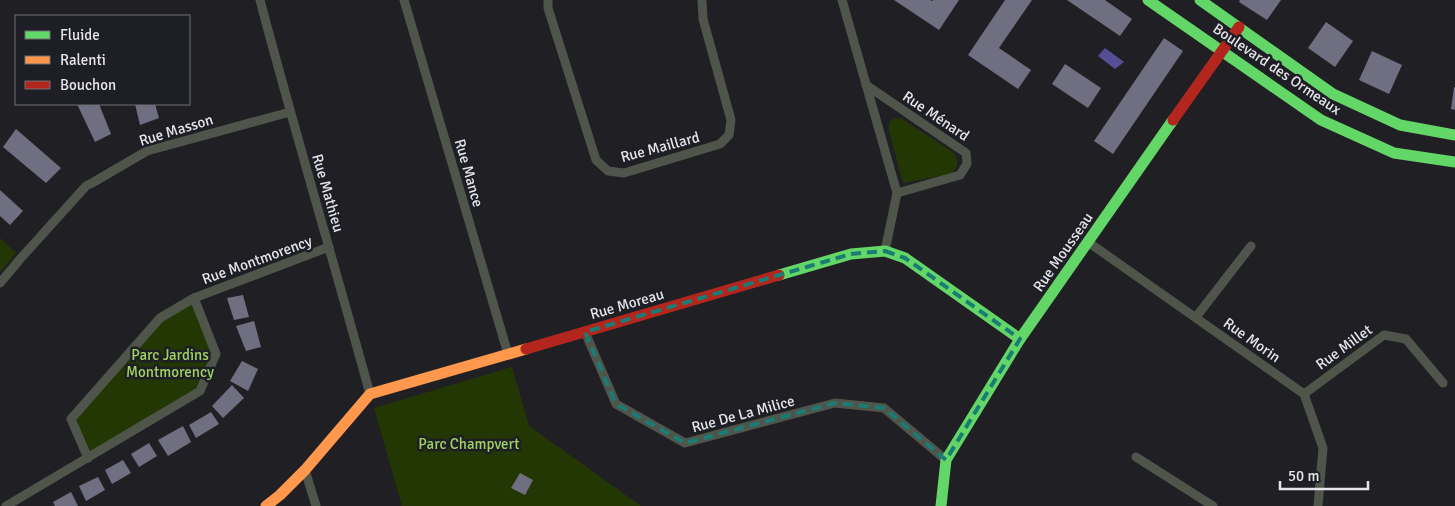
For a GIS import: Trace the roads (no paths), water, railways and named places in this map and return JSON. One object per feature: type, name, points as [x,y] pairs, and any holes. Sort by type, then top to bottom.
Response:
[{"type":"street","name":"Rue Mathieu","points":[[260,0],[370,394]]},
{"type":"street","name":"Rue Mance","points":[[404,0],[508,354]]},
{"type":"street","name":"Rue Maillard","points":[[548,0],[548,8],[596,160],[608,170],[624,173],[720,144],[729,135],[732,120],[703,19],[702,0]]},
{"type":"street","points":[[842,0],[897,193],[885,251]]},
{"type":"street","name":"Boulevard des Ormeaux","points":[[1148,0],[1322,120],[1394,153],[1455,162]]},
{"type":"street","name":"Boulevard des Ormeaux","points":[[1200,0],[1333,94],[1400,125],[1455,135]]},
{"type":"street","name":"Rue Mousseau","points":[[941,506],[946,460],[1020,340],[1239,27]]},
{"type":"street","name":"Rue Ménard","points":[[866,86],[966,154],[967,164],[960,175],[897,193]]},
{"type":"street","name":"Rue Masson","points":[[0,283],[86,186],[147,151],[290,112]]},
{"type":"street","name":"Rue Morin","points":[[1088,242],[1304,394]]},
{"type":"street","points":[[1196,318],[1251,246]]},
{"type":"street","name":"Rue Montmorency","points":[[88,458],[71,419],[160,318],[194,298],[330,247]]},
{"type":"street","name":"Rue Moreau","points":[[370,394],[851,254],[885,251],[906,258],[1020,340]]},
{"type":"street","name":"Rue Montmorency","points":[[6,506],[200,391],[216,354],[194,298]]},
{"type":"street","name":"Rue De La Milice","points":[[585,332],[616,404],[685,443],[835,403],[884,408],[946,460]]},
{"type":"street","name":"Rue Millet","points":[[1304,394],[1384,335],[1406,339],[1443,383]]},
{"type":"street","points":[[266,506],[280,495],[304,470],[370,394]]},
{"type":"street","points":[[1304,394],[1323,448],[1318,506]]},
{"type":"street","points":[[1136,457],[1213,506]]},
{"type":"street","points":[[304,470],[316,506]]},
{"type":"park label","name":"Parc Jardins Montmorency","points":[[170,364]]},
{"type":"park label","name":"Parc Champvert","points":[[469,444]]}]
